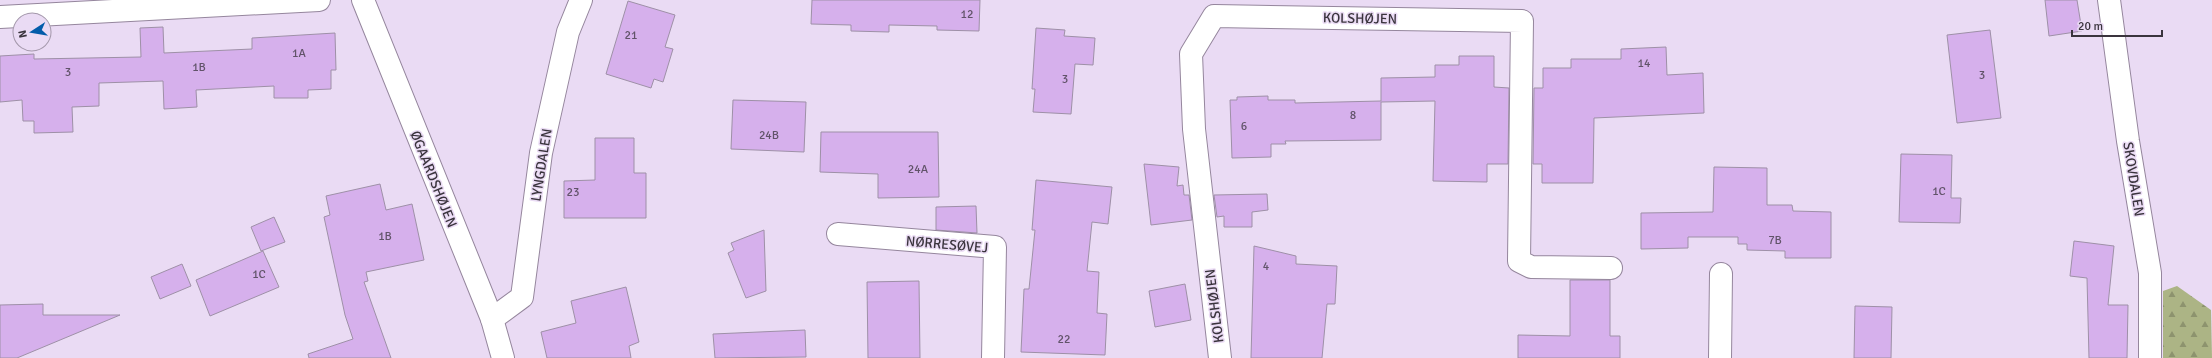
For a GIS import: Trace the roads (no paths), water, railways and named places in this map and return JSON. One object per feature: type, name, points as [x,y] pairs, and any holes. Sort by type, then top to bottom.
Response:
[{"type":"street","points":[[0,17],[319,0]]},
{"type":"street","name":"ØGAARDSHØJEN","points":[[363,0],[492,320],[503,358]]},
{"type":"street","name":"LYNGDALEN","points":[[492,320],[522,296],[541,154],[568,32],[581,0]]},
{"type":"street","name":"SKOVDALEN","points":[[2109,0],[2128,141],[2150,272],[2150,358]]},
{"type":"street","name":"KOLSHØJEN","points":[[1220,358],[1194,129],[1191,54],[1214,16],[1522,22],[1519,262],[1531,267],[1611,268]]},
{"type":"street","name":"NØRRESØVEJ","points":[[838,234],[994,247],[993,358]]},
{"type":"street","points":[[1720,358],[1721,274]]}]
